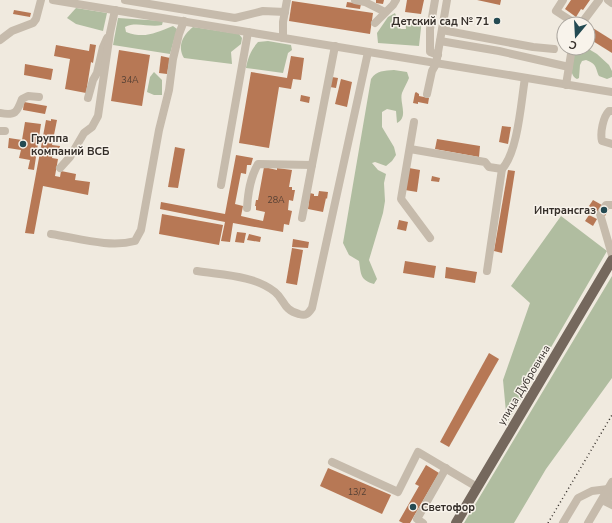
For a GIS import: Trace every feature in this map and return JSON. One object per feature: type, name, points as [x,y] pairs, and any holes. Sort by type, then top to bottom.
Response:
[{"type":"main road","name":"улица Дубровина","points":[[456,523],[612,260]]},
{"type":"street","points":[[0,40],[12,31],[33,23],[36,19],[41,0]]},
{"type":"street","points":[[53,0],[612,92]]},
{"type":"street","points":[[125,0],[236,18],[263,11],[285,12]]},
{"type":"street","points":[[283,38],[283,22],[287,0]]},
{"type":"street","points":[[356,0],[365,2],[385,12]]},
{"type":"street","points":[[375,23],[396,0]]},
{"type":"street","points":[[435,0],[430,29],[430,52],[438,55]]},
{"type":"street","points":[[426,94],[432,71],[436,64],[447,0]]},
{"type":"street","points":[[563,0],[556,11],[564,16]]},
{"type":"street","points":[[587,16],[599,0]]},
{"type":"street","points":[[608,0],[612,2]]},
{"type":"street","points":[[60,168],[70,157],[84,133],[92,128],[98,116],[110,32],[115,10]]},
{"type":"street","points":[[51,234],[100,242],[124,243],[135,241],[141,230],[159,130],[169,90],[173,58],[184,21]]},
{"type":"street","points":[[442,30],[533,47],[554,49]]},
{"type":"street","points":[[88,98],[93,80],[97,74],[103,47],[110,32]]},
{"type":"street","points":[[221,185],[248,32]]},
{"type":"street","points":[[440,41],[499,51],[569,68]]},
{"type":"street","points":[[302,218],[335,46]]},
{"type":"street","points":[[197,271],[246,278],[262,284],[276,292],[287,309],[298,314],[305,315],[312,308],[368,52]]},
{"type":"street","points":[[566,85],[571,56]]},
{"type":"street","points":[[487,271],[502,170],[510,157],[516,132],[525,78]]},
{"type":"street","points":[[0,112],[13,114],[17,111],[22,99],[28,96],[39,97]]},
{"type":"street","points":[[612,111],[609,111],[606,114],[600,136],[602,141],[612,144]]},
{"type":"street","points":[[414,122],[402,199],[430,238]]},
{"type":"street","points":[[410,148],[485,162],[489,167],[502,170]]},
{"type":"street","points":[[247,208],[248,191],[253,173],[258,164],[312,165]]},
{"type":"street","points":[[612,205],[606,205],[600,214],[612,255]]},
{"type":"street","points":[[332,462],[398,492],[418,452],[477,487]]},
{"type":"street","points":[[423,523],[418,518],[446,468]]},
{"type":"street","points":[[611,487],[606,502],[612,505]]},
{"type":"street","points":[[563,523],[578,498],[592,491],[611,487]]},
{"type":"street","points":[[588,523],[611,487]]},
{"type":"green space","points":[[76,8],[107,13],[103,31],[76,24],[67,18]]},
{"type":"green space","points":[[395,13],[401,29],[406,29],[405,18],[422,19],[419,46],[378,43],[377,33],[388,17]]},
{"type":"green space","points":[[118,18],[163,21],[162,25],[157,26],[129,25],[125,27],[126,32],[139,35],[150,34],[173,26],[177,29],[170,54],[113,45]]},
{"type":"green space","points":[[193,27],[239,34],[242,38],[241,44],[231,52],[232,64],[184,58],[181,49],[182,41]]},
{"type":"green space","points":[[268,41],[291,45],[292,50],[288,53],[283,73],[246,68],[250,54],[258,42]]},
{"type":"green space","points":[[596,53],[609,65],[612,71],[612,77],[607,79],[599,76],[594,64],[586,60],[582,61],[580,65],[579,78],[577,79],[572,74],[574,56],[596,56]]},
{"type":"green space","points":[[394,70],[407,72],[409,78],[401,97],[403,113],[401,120],[397,123],[396,111],[387,109],[382,112],[382,127],[394,147],[396,155],[386,166],[375,162],[372,163],[378,170],[386,174],[384,183],[385,201],[383,213],[369,260],[377,279],[374,284],[366,281],[362,276],[359,261],[349,255],[343,243],[371,79],[378,72]]},
{"type":"green space","points":[[154,72],[162,80],[162,95],[154,95],[147,92],[150,77]]},
{"type":"green space","points":[[561,216],[607,251],[507,423],[503,380],[530,303],[511,286]]},
{"type":"green space","points":[[612,276],[612,378],[546,469],[514,523],[464,523]]},
{"type":"building","points":[[376,0],[384,0],[383,4],[376,3]]},
{"type":"building","points":[[407,0],[424,0],[421,14],[405,12]]},
{"type":"building","points":[[477,0],[501,0],[500,5]]},
{"type":"building","points":[[571,0],[590,0],[577,16],[565,9]]},
{"type":"building","points":[[292,1],[373,13],[370,34],[289,21]]},
{"type":"building","points":[[347,2],[361,4],[360,9],[346,7]]},
{"type":"building","points":[[14,10],[31,13],[30,17],[13,14]]},
{"type":"building","points":[[596,30],[612,40],[612,53],[596,43]]},
{"type":"building","points":[[90,44],[96,45],[93,63],[91,62],[86,93],[65,89],[70,59],[54,56],[56,45],[89,51]]},
{"type":"building","points":[[119,50],[150,55],[142,106],[111,101]]},
{"type":"building","points":[[161,56],[170,58],[167,74],[159,73]]},
{"type":"building","points":[[291,56],[304,58],[301,80],[293,79],[291,89],[279,87],[269,148],[239,143],[251,72],[287,78]]},
{"type":"building","points":[[25,64],[53,69],[51,80],[24,75]]},
{"type":"building","points":[[332,77],[338,78],[336,88],[330,87]]},
{"type":"building","points":[[341,79],[352,82],[347,107],[335,104]]},
{"type":"building","points":[[416,92],[419,96],[429,98],[428,104],[418,102],[418,104],[413,103]]},
{"type":"building","points":[[301,95],[310,97],[309,103],[300,101]]},
{"type":"building","points":[[24,102],[47,106],[45,114],[23,110]]},
{"type":"building","points":[[51,119],[57,120],[52,145],[60,146],[58,154],[53,153],[52,158],[58,159],[55,176],[60,177],[61,171],[76,174],[75,180],[90,182],[88,195],[43,186],[34,234],[25,233],[46,120],[51,121]]},
{"type":"building","name":"Группа компаний ВСБ","points":[[25,122],[41,124],[34,170],[28,169],[30,160],[19,158],[21,150],[8,148],[9,138],[22,140]]},
{"type":"building","points":[[502,126],[511,127],[508,144],[499,142]]},
{"type":"building","points":[[437,139],[480,146],[479,157],[435,149]]},
{"type":"building","points":[[175,147],[185,149],[178,188],[168,187]]},
{"type":"building","points":[[236,155],[253,158],[251,165],[247,165],[246,174],[241,173],[235,204],[243,206],[241,216],[263,221],[265,212],[256,210],[255,206],[256,200],[258,200],[264,167],[277,170],[277,168],[292,170],[289,187],[292,187],[292,190],[295,190],[293,201],[289,200],[288,210],[292,211],[289,225],[284,224],[283,232],[233,223],[230,242],[221,241],[225,222],[160,209],[161,202],[225,214]]},
{"type":"building","points":[[409,168],[420,170],[417,192],[405,190]]},
{"type":"building","points":[[508,170],[515,171],[502,253],[494,251]]},
{"type":"building","points":[[432,176],[440,178],[439,182],[431,181]]},
{"type":"building","points":[[319,191],[328,192],[323,212],[308,209],[310,193],[314,194],[314,196],[318,196]]},
{"type":"building","points":[[593,200],[609,209],[605,216],[589,206]]},
{"type":"building","points":[[162,214],[223,225],[219,245],[159,234]]},
{"type":"building","points":[[589,215],[597,219],[593,226],[585,221]]},
{"type":"building","points":[[399,220],[408,222],[406,231],[397,229]]},
{"type":"building","points":[[237,232],[246,233],[244,243],[235,242]]},
{"type":"building","points":[[249,234],[261,237],[260,242],[247,240]]},
{"type":"building","points":[[293,239],[309,242],[308,248],[292,247]]},
{"type":"building","points":[[292,248],[303,250],[297,285],[286,283]]},
{"type":"building","points":[[405,261],[436,266],[434,278],[403,273]]},
{"type":"building","points":[[446,267],[477,272],[475,283],[445,278]]},
{"type":"building","points":[[489,353],[499,359],[449,447],[440,442]]},
{"type":"building","points":[[426,465],[439,473],[410,523],[403,523],[399,521],[419,486],[415,484]]},
{"type":"building","points":[[328,468],[391,495],[382,514],[320,486]]},
{"type":"railway","points":[[548,523],[612,415]]},
{"type":"place","name":"Детский сад № 71","points":[[497,21]]},
{"type":"place","name":"Группа компаний ВСБ","points":[[23,144]]},
{"type":"place","name":"Интрансгаз","points":[[604,210]]},
{"type":"place","name":"Светофор","points":[[413,507]]}]
